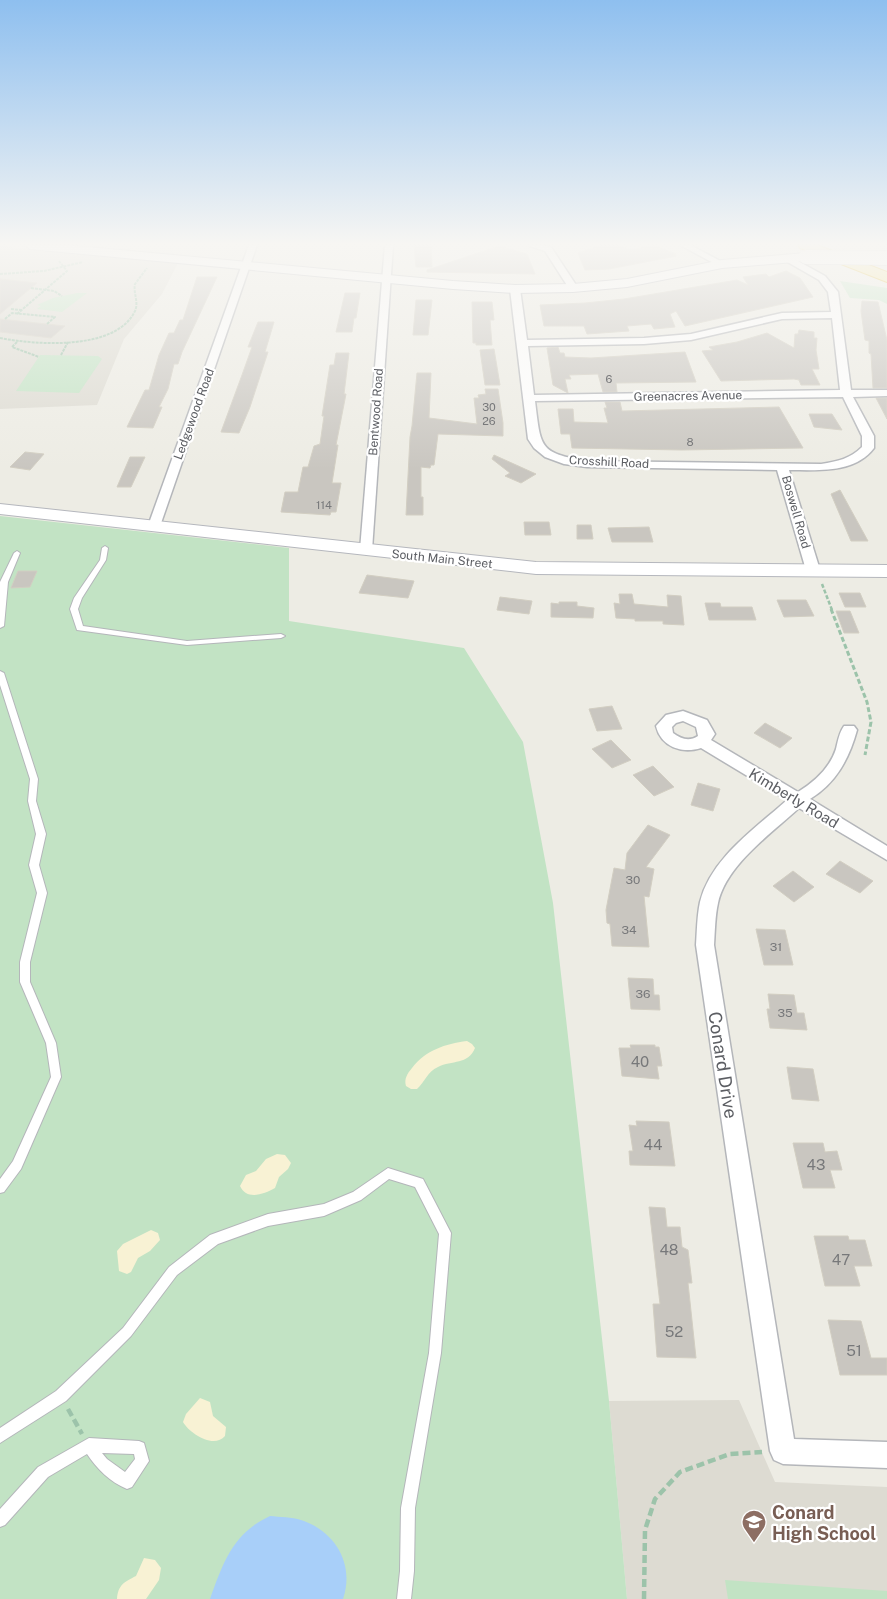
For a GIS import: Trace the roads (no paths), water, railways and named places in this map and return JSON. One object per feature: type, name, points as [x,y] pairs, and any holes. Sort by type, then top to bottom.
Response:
[{"type":"street","name":"Ledgewood Road","points":[[154,526],[228,320]]},
{"type":"street","name":"Bentwood Road","points":[[366,550],[383,320]]},
{"type":"street","name":"Crosshill Road","points":[[519,320],[536,444],[546,453],[562,460],[587,464],[782,467]]},
{"type":"street","points":[[523,342],[644,340],[692,337],[730,330],[769,320]]},
{"type":"street","name":"Boswell Road","points":[[816,575],[782,467],[821,467],[842,464],[864,454],[868,448],[868,436],[846,393],[837,320]]},
{"type":"street","name":"Greenacres Avenue","points":[[530,398],[887,393]]},
{"type":"street","name":"South Main Street","points":[[0,509],[536,568],[816,575],[887,571]]},
{"type":"street","name":"Conard Drive","points":[[783,1451],[705,945],[709,902],[721,873],[732,860],[797,800],[816,788],[832,771],[843,751],[849,730]]},
{"type":"street","name":"Kimberly Road","points":[[702,741],[887,854]]},
{"type":"street","points":[[783,1451],[887,1455]]},
{"type":"lane","points":[[105,548],[103,560],[78,598],[74,609],[80,628],[187,643],[281,636]]},
{"type":"lane","points":[[0,626],[2,582],[17,553]]},
{"type":"lane","points":[[0,673],[34,779],[32,801],[41,834],[34,865],[42,893],[25,962],[25,982],[51,1043],[56,1076],[17,1165],[0,1188]]},
{"type":"lane","points":[[0,1436],[61,1396],[127,1332],[174,1271],[214,1239],[268,1220],[324,1210],[357,1196],[388,1173],[419,1183],[445,1233],[436,1353],[408,1508],[407,1571],[404,1599]]},
{"type":"lane","points":[[0,1520],[43,1472],[89,1445]]},
{"type":"water","points":[[270,1516],[301,1520],[324,1532],[332,1541],[339,1550],[344,1562],[346,1586],[343,1599],[210,1599],[225,1561],[238,1540],[257,1523]]},
{"type":"place","name":"Conard High School","points":[[754,1543]]}]
